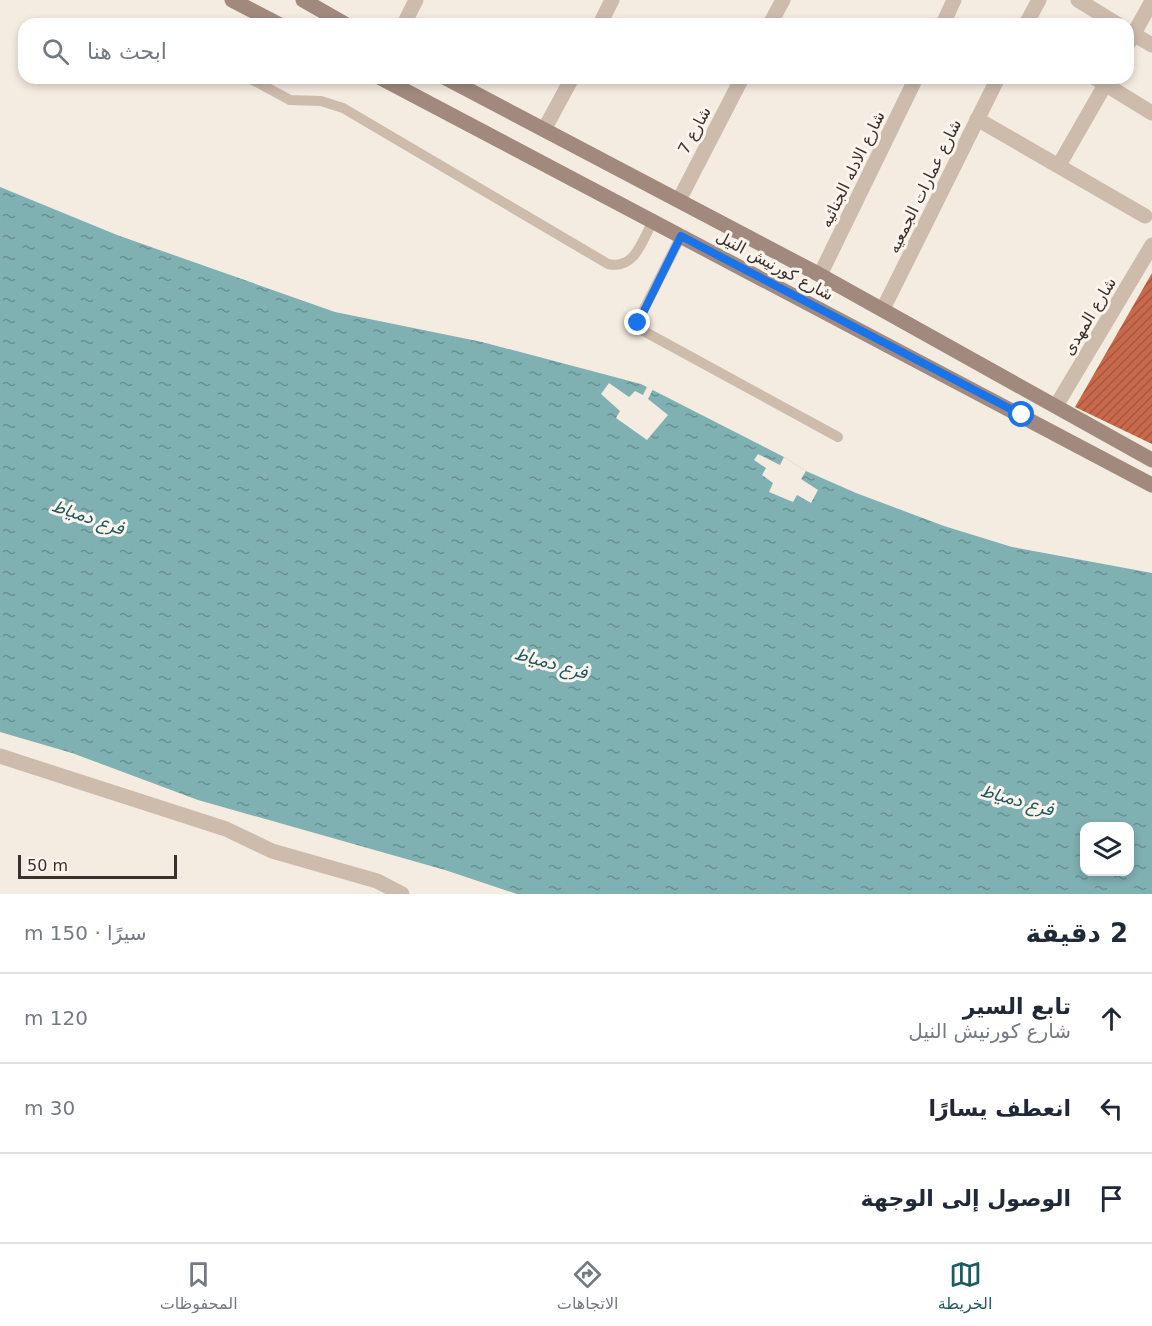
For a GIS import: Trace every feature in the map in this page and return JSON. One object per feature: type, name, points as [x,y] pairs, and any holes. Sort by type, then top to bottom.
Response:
[{"type":"main road","points":[[232,0],[266,18]]},
{"type":"main road","points":[[303,0],[334,18]]},
{"type":"main road","name":"شارع كورنيش النيل","points":[[392,84],[1152,485]]},
{"type":"main road","name":"شارع كورنيش النيل","points":[[458,84],[545,128],[883,309],[1152,460]]},
{"type":"street","points":[[407,18],[416,0]]},
{"type":"street","points":[[603,18],[612,0]]},
{"type":"street","points":[[773,18],[783,0]]},
{"type":"street","points":[[946,18],[954,0]]},
{"type":"street","points":[[1029,18],[1039,0]]},
{"type":"street","points":[[1078,0],[1107,18]]},
{"type":"street","points":[[1134,30],[1152,1]]},
{"type":"street","points":[[1134,38],[1152,45]]},
{"type":"street","points":[[545,128],[569,84]]},
{"type":"street","name":"شارع 7","points":[[678,200],[739,84]]},
{"type":"street","name":"شارع الادله الجنائيه","points":[[820,275],[913,84]]},
{"type":"street","name":"شارع عمارات الجمعيه","points":[[883,309],[995,84]]},
{"type":"street","points":[[1059,165],[1101,84]]},
{"type":"street","points":[[1109,84],[1152,113]]},
{"type":"street","points":[[977,119],[1145,216]]},
{"type":"street","name":"شارع المهدى","points":[[1056,406],[1152,245]]},
{"type":"street","points":[[0,756],[226,829],[272,851],[377,881],[402,894]]},
{"type":"lane","points":[[260,84],[290,100],[321,101],[342,108],[608,264],[626,264],[633,258],[653,221]]},
{"type":"lane","points":[[681,236],[639,319],[638,328],[838,437]]},
{"type":"water","name":"فرع دمياط","points":[[0,187],[117,235],[335,312],[482,342],[641,384],[784,457],[806,471],[856,493],[944,526],[1012,547],[1152,573],[1152,894],[517,894],[445,870],[198,800],[72,753],[0,732]]},
{"type":"pier","points":[[609,383],[629,397],[635,391],[643,395],[647,387],[653,389],[648,399],[668,415],[647,440],[616,418],[620,411],[601,394]]},
{"type":"pier","points":[[758,454],[780,465],[784,457],[806,471],[801,479],[818,490],[811,503],[797,495],[793,502],[769,492],[773,483],[762,475],[766,468],[754,460]]},
{"type":"building","points":[[1152,273],[1152,444],[1075,407]]},
{"type":"route","points":[[638,323],[681,236],[1022,415]]}]
